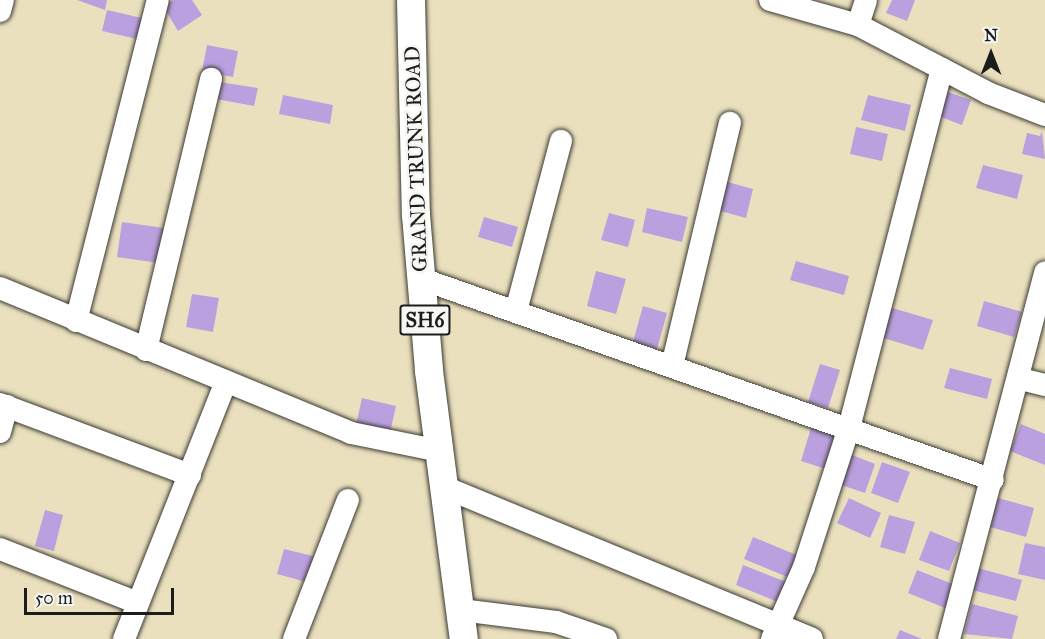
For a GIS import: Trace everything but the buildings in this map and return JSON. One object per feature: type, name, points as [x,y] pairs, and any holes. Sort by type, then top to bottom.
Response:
[{"type":"main road","name":"GRAND TRUNK ROAD","points":[[411,0],[422,279],[440,452],[464,639]]},
{"type":"street","points":[[0,11],[3,0]]},
{"type":"street","points":[[76,321],[158,0]]},
{"type":"street","points":[[770,0],[858,25],[942,69],[1045,115]]},
{"type":"street","points":[[858,25],[866,0]]},
{"type":"street","points":[[777,631],[849,429],[942,69]]},
{"type":"street","points":[[146,350],[211,79]]},
{"type":"street","points":[[672,366],[730,123]]},
{"type":"street","points":[[516,311],[561,141]]},
{"type":"street","points":[[949,639],[1021,379],[1045,272]]},
{"type":"street","points":[[422,279],[993,480]]},
{"type":"street","points":[[0,288],[351,434],[440,452]]},
{"type":"street","points":[[1021,379],[1045,386]]},
{"type":"street","points":[[124,639],[226,382]]},
{"type":"street","points":[[0,432],[4,405],[190,474]]},
{"type":"street","points":[[444,486],[777,631],[812,639]]},
{"type":"street","points":[[294,639],[348,500]]},
{"type":"street","points":[[0,549],[138,603]]},
{"type":"street","points":[[460,610],[556,622],[606,639]]}]
